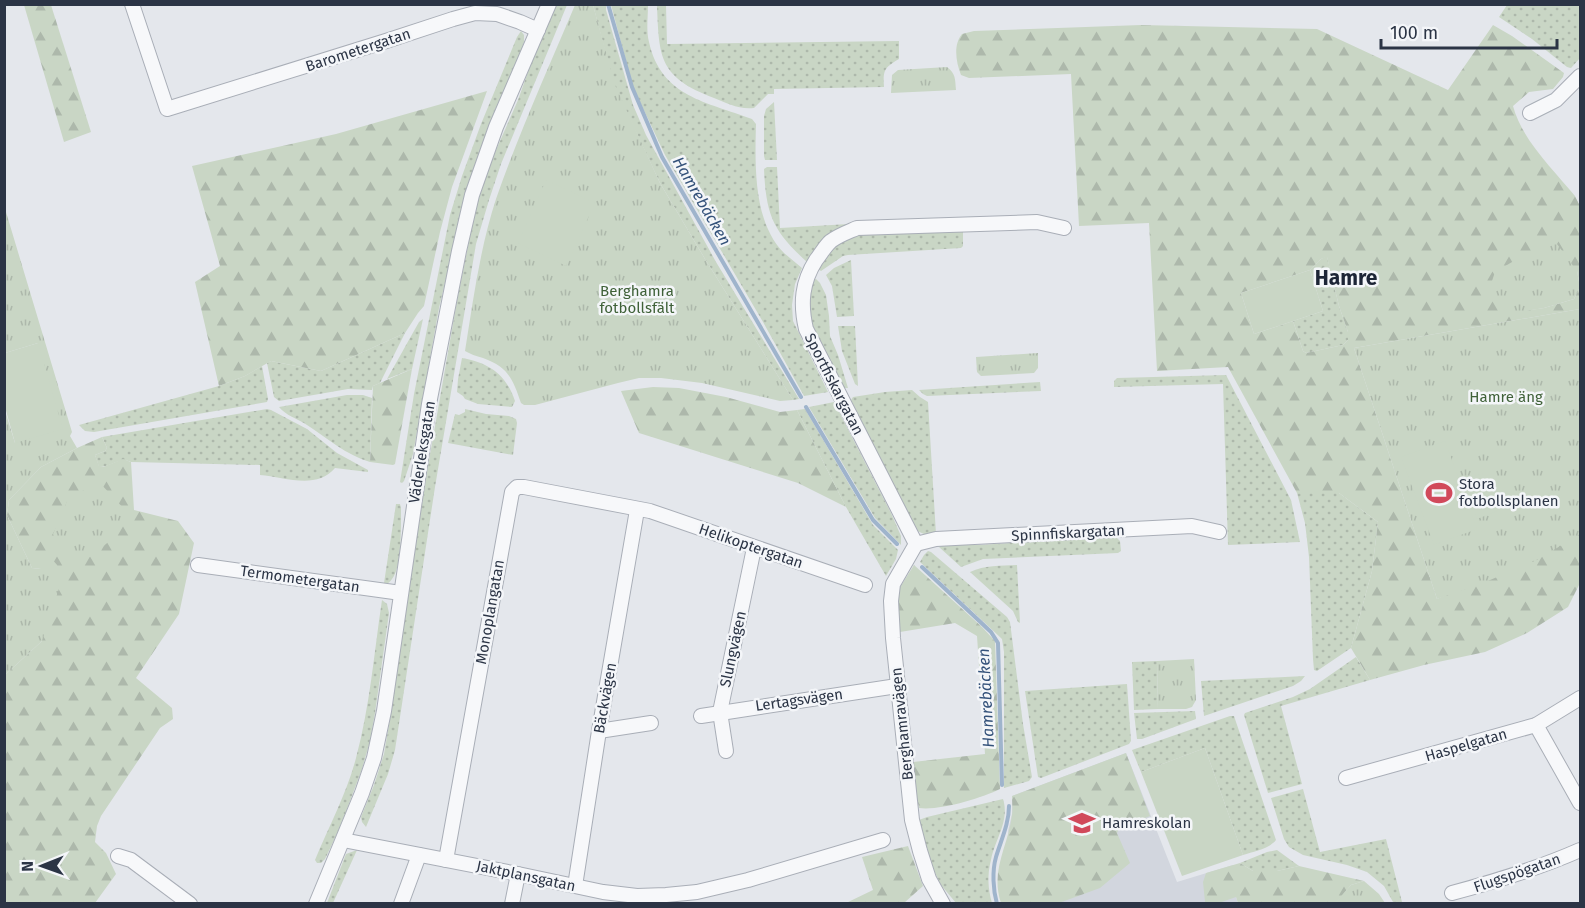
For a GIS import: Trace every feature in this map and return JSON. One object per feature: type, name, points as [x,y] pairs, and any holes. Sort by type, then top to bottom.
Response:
[{"type":"street","name":"Barometergatan","points":[[132,4],[167,109],[386,41],[453,19],[475,9],[497,14],[538,30]]},
{"type":"street","name":"Väderleksgatan","points":[[316,903],[362,793],[374,758],[384,711],[429,404],[472,195],[496,127],[549,4]]},
{"type":"street","points":[[1530,113],[1556,100],[1579,80]]},
{"type":"street","name":"Sportfiskargatan","points":[[916,544],[806,328],[802,303],[808,274],[830,242],[857,228],[1037,222],[1064,228]]},
{"type":"street","name":"Monoplangatan","points":[[446,860],[512,492],[517,487],[524,487],[637,510]]},
{"type":"street","name":"Helikoptergatan","points":[[637,510],[650,511],[865,585]]},
{"type":"street","name":"Bäckvägen","points":[[575,886],[637,510]]},
{"type":"street","name":"Spinnfiskargatan","points":[[916,544],[936,539],[1192,526],[1220,532]]},
{"type":"street","name":"Berghamravägen","points":[[916,544],[893,584],[891,602],[897,686],[912,820],[930,879],[943,903]]},
{"type":"street","name":"Slungvägen","points":[[726,751],[720,712],[754,548]]},
{"type":"street","name":"Termometergatan","points":[[198,565],[401,593]]},
{"type":"street","name":"Lertagsvägen","points":[[701,716],[897,686]]},
{"type":"street","name":"Haspelgatan","points":[[1346,778],[1536,725],[1581,698]]},
{"type":"street","points":[[599,731],[651,723]]},
{"type":"street","points":[[1536,725],[1581,803]]},
{"type":"street","name":"Jaktplansgatan","points":[[343,840],[603,892],[637,896],[697,892],[748,880],[883,840]]},
{"type":"street","name":"Flugspögatan","points":[[1452,894],[1515,876],[1581,850]]},
{"type":"street","points":[[401,903],[418,855]]},
{"type":"street","points":[[118,856],[131,860],[190,903]]},
{"type":"street","points":[[512,903],[518,874]]},
{"type":"shaded area","name":"Hamreskolan","points":[[1126,753],[1177,882],[1233,865],[1238,903],[1024,903],[1008,831],[1012,814],[1012,796]]},
{"type":"green space","points":[[24,5],[51,5],[91,132],[64,142]]},
{"type":"green space","points":[[555,5],[567,5],[501,164],[476,244],[435,487],[395,750],[388,774],[366,827],[361,817],[384,754],[428,466],[474,216],[486,173],[518,100]]},
{"type":"green space","name":"Berghamra fotbollsfält","points":[[575,5],[593,5],[615,85],[660,183],[793,400],[780,401],[702,383],[639,378],[535,405],[524,405],[504,370],[498,365],[465,351],[481,255],[496,199],[524,125]]},
{"type":"green space","points":[[593,5],[606,5],[633,105],[646,135],[716,262],[799,399],[793,400],[660,183],[614,85]]},
{"type":"green space","points":[[611,5],[648,5],[649,42],[655,60],[664,75],[688,95],[752,119],[756,124],[756,175],[761,209],[766,226],[774,240],[784,253],[802,268],[795,284],[792,305],[793,321],[828,392],[804,396],[665,155],[633,87]]},
{"type":"green space","points":[[657,5],[666,5],[667,44],[899,41],[899,59],[886,70],[884,87],[774,89],[774,94],[768,94],[754,108],[738,107],[696,90],[672,73],[661,52]]},
{"type":"green space","points":[[1507,5],[1580,5],[1580,58],[1571,68],[1567,67],[1532,39],[1499,17]]},
{"type":"green space","points":[[1141,25],[1317,29],[1448,90],[1493,25],[1564,73],[1553,89],[1529,92],[1513,106],[1523,131],[1575,196],[1580,206],[1580,286],[1577,271],[1508,313],[1544,308],[1574,299],[1580,287],[1580,309],[1354,348],[1437,599],[1580,533],[1580,583],[1568,607],[1527,633],[1485,652],[1370,680],[1351,648],[1372,571],[1378,522],[1339,493],[1297,493],[1228,367],[1157,371],[1149,223],[1079,226],[1071,74],[969,78],[961,75],[957,59],[957,43],[962,34],[974,31]],"holes":[[[1327,257],[1348,332],[1348,340],[1343,345],[1306,353],[1303,351],[1293,321],[1254,334],[1241,293],[1310,270],[1321,259]]]},
{"type":"green space","points":[[521,31],[524,35],[524,42],[520,54],[495,110],[468,185],[439,308],[413,454],[402,483],[400,482],[414,394],[450,215],[481,124]]},
{"type":"green space","points":[[947,67],[954,74],[956,90],[891,93],[892,75],[898,70]]},
{"type":"green space","points":[[487,91],[452,187],[424,306],[405,333],[321,371],[271,361],[245,376],[219,386],[195,282],[220,266],[192,166],[336,134]]},
{"type":"green space","points":[[774,102],[777,160],[765,160],[764,116],[766,109]]},
{"type":"green space","points":[[777,167],[780,228],[849,224],[810,262],[807,262],[786,241],[774,221],[765,185],[764,169]]},
{"type":"green space","points":[[546,180],[595,203],[566,266],[518,243]]},
{"type":"green space","points":[[6,212],[72,432],[70,436],[77,448],[41,467],[9,500],[7,515],[32,568],[41,569],[51,558],[64,573],[42,641],[5,675],[4,407],[15,443],[38,343],[5,353]]},
{"type":"green space","points":[[957,230],[963,232],[961,248],[848,255],[821,271],[818,269],[836,242],[856,234]]},
{"type":"green space","points":[[1548,241],[1557,244],[1577,271],[1580,287],[1574,299],[1544,308],[1508,314],[1498,308],[1491,298],[1491,284],[1495,272]]},
{"type":"green space","points":[[1327,256],[1348,332],[1348,340],[1343,345],[1306,353],[1303,351],[1293,321],[1323,311],[1310,270]]},
{"type":"green space","points":[[851,260],[854,316],[837,317],[832,286],[826,275],[834,268]]},
{"type":"green space","points":[[1310,270],[1323,311],[1254,334],[1241,293]]},
{"type":"green space","points":[[816,279],[826,295],[830,336],[848,388],[844,388],[809,319],[809,292],[813,280]]},
{"type":"green space","name":"Hamre äng","points":[[1580,309],[1580,534],[1537,560],[1483,583],[1437,599],[1354,348]]},
{"type":"green space","points":[[423,319],[412,369],[387,379],[419,322]]},
{"type":"green space","points":[[838,326],[855,326],[858,386],[855,384],[842,351]]},
{"type":"green space","points":[[405,333],[380,383],[373,386],[372,390],[348,389],[279,401],[274,397],[267,363],[271,361],[321,371]]},
{"type":"green space","points":[[38,343],[63,429],[15,443],[5,407],[5,353]]},
{"type":"green space","points":[[1038,353],[1038,368],[1034,373],[981,376],[977,372],[976,357]]},
{"type":"green space","points":[[462,358],[480,363],[495,371],[511,392],[515,401],[512,407],[478,404],[465,399],[457,392]]},
{"type":"green space","points":[[262,366],[267,402],[94,432],[85,431],[79,425],[219,386],[245,376]]},
{"type":"green space","points":[[412,369],[395,464],[370,462],[373,386]]},
{"type":"green space","points":[[1226,375],[1291,500],[1300,542],[1228,545],[1223,384],[1114,387],[1114,381],[1117,378]]},
{"type":"green space","points":[[1040,382],[1041,391],[927,396],[919,390]]},
{"type":"green space","points":[[653,387],[679,388],[726,397],[780,412],[797,410],[846,507],[798,483],[639,433],[621,391]]},
{"type":"green space","points":[[912,390],[928,402],[936,534],[924,534],[915,530],[851,400],[853,397]]},
{"type":"green space","points":[[347,395],[363,395],[372,398],[370,462],[345,451],[279,407]]},
{"type":"green space","points":[[834,402],[891,513],[901,536],[901,545],[875,518],[809,407]]},
{"type":"green space","points":[[267,409],[307,429],[337,453],[368,472],[335,468],[328,475],[319,479],[300,480],[260,475],[260,465],[119,461],[99,467],[95,455],[107,448],[102,437]]},
{"type":"green space","points":[[465,409],[516,419],[513,455],[448,443],[455,414],[465,412]]},
{"type":"green space","points":[[805,409],[873,525],[898,550],[896,559],[886,576],[846,507],[797,410]]},
{"type":"green space","points":[[102,437],[107,448],[95,455],[99,466],[103,467],[123,459],[131,462],[134,510],[178,521],[194,543],[179,614],[136,678],[172,708],[173,719],[160,728],[101,816],[95,842],[106,853],[116,874],[95,903],[5,904],[5,675],[42,641],[41,569],[32,568],[7,515],[9,500],[41,467]]},
{"type":"green space","name":"Stora fotbollsplanen","points":[[1445,441],[1477,529],[1434,545],[1401,457]]},
{"type":"green space","points":[[1482,473],[1497,511],[1477,519],[1463,481]]},
{"type":"green space","points":[[100,483],[126,511],[117,535],[90,557],[62,555],[53,534],[69,497]]},
{"type":"green space","points":[[1297,493],[1339,493],[1378,522],[1372,571],[1351,648],[1317,671],[1314,670],[1313,659],[1309,557],[1305,523]]},
{"type":"green space","points":[[396,504],[400,504],[401,508],[398,566],[390,581],[385,585],[384,583]]},
{"type":"green space","points":[[1115,536],[1120,541],[1121,551],[1118,553],[983,559],[961,567],[939,547],[944,545],[979,545]]},
{"type":"green space","points":[[928,551],[1007,617],[1010,622],[1032,777],[1029,781],[1004,788],[1004,652],[1002,639],[920,562]]},
{"type":"green space","points":[[914,565],[995,641],[1000,789],[938,808],[919,808],[914,785],[913,762],[985,754],[977,636],[955,623],[900,632],[899,589]]},
{"type":"green space","points":[[1017,565],[1020,623],[1013,611],[970,572],[987,567]]},
{"type":"green space","points":[[382,600],[387,604],[389,613],[370,741],[362,769],[336,836],[325,859],[317,863],[315,860],[343,797],[361,738]]},
{"type":"green space","points":[[1356,657],[1370,680],[1281,706],[1302,784],[1268,793],[1245,713],[1310,689]]},
{"type":"green space","points":[[1194,659],[1196,700],[1192,707],[1158,709],[1157,661]]},
{"type":"green space","points":[[1157,661],[1158,709],[1134,710],[1132,662]]},
{"type":"green space","points":[[1305,676],[1293,686],[1204,716],[1201,681]]},
{"type":"green space","points":[[1127,684],[1131,741],[1129,744],[1041,778],[1038,777],[1025,691]]},
{"type":"green space","points":[[1195,711],[1196,719],[1137,739],[1134,713]]},
{"type":"green space","points":[[1234,716],[1276,840],[1265,848],[1243,855],[1205,748],[1141,772],[1132,750]]},
{"type":"green space","points":[[1205,748],[1243,855],[1182,876],[1141,772]]},
{"type":"green space","name":"Hamreskolan","points":[[1126,753],[1150,816],[1119,828],[1117,833],[1130,863],[1100,888],[1059,903],[1001,903],[998,891],[999,869],[1010,827],[1012,796]]},
{"type":"green space","points":[[1303,789],[1320,852],[1386,839],[1402,902],[1393,902],[1384,886],[1367,872],[1303,855],[1289,847],[1284,839],[1271,798]]},
{"type":"green space","points":[[1003,799],[1005,815],[989,871],[992,903],[956,903],[941,885],[928,859],[917,824],[919,820],[927,817]]},
{"type":"green space","points":[[908,846],[923,886],[904,903],[846,903],[873,890],[862,857]]},
{"type":"green space","points":[[357,850],[333,903],[327,903],[346,854]]},
{"type":"green space","points":[[1277,850],[1299,866],[1277,871],[1253,871],[1240,863],[1267,852]]},
{"type":"green space","points":[[1240,863],[1253,871],[1277,871],[1299,866],[1364,881],[1351,885],[1335,904],[1238,903],[1236,897],[1219,903],[1205,902],[1203,882],[1206,873]]},
{"type":"green space","points":[[1364,881],[1379,894],[1385,903],[1335,903],[1351,885]]},
{"type":"waterway","name":"Hamrebäcken","points":[[608,4],[632,87],[662,157],[801,397]]},
{"type":"waterway","name":"Hamrebäcken","points":[[806,407],[873,520],[897,544]]},
{"type":"waterway","name":"Hamrebäcken","points":[[922,567],[991,632],[998,643],[1002,785]]},
{"type":"waterway","name":"Hamrebäcken","points":[[997,904],[994,868],[1009,806]]},
{"type":"place","name":"Stora fotbollsplanen","points":[[1439,493]]},
{"type":"place","name":"Hamreskolan","points":[[1082,823]]},
{"type":"district","name":"Hamre","points":[[1346,278]]}]
